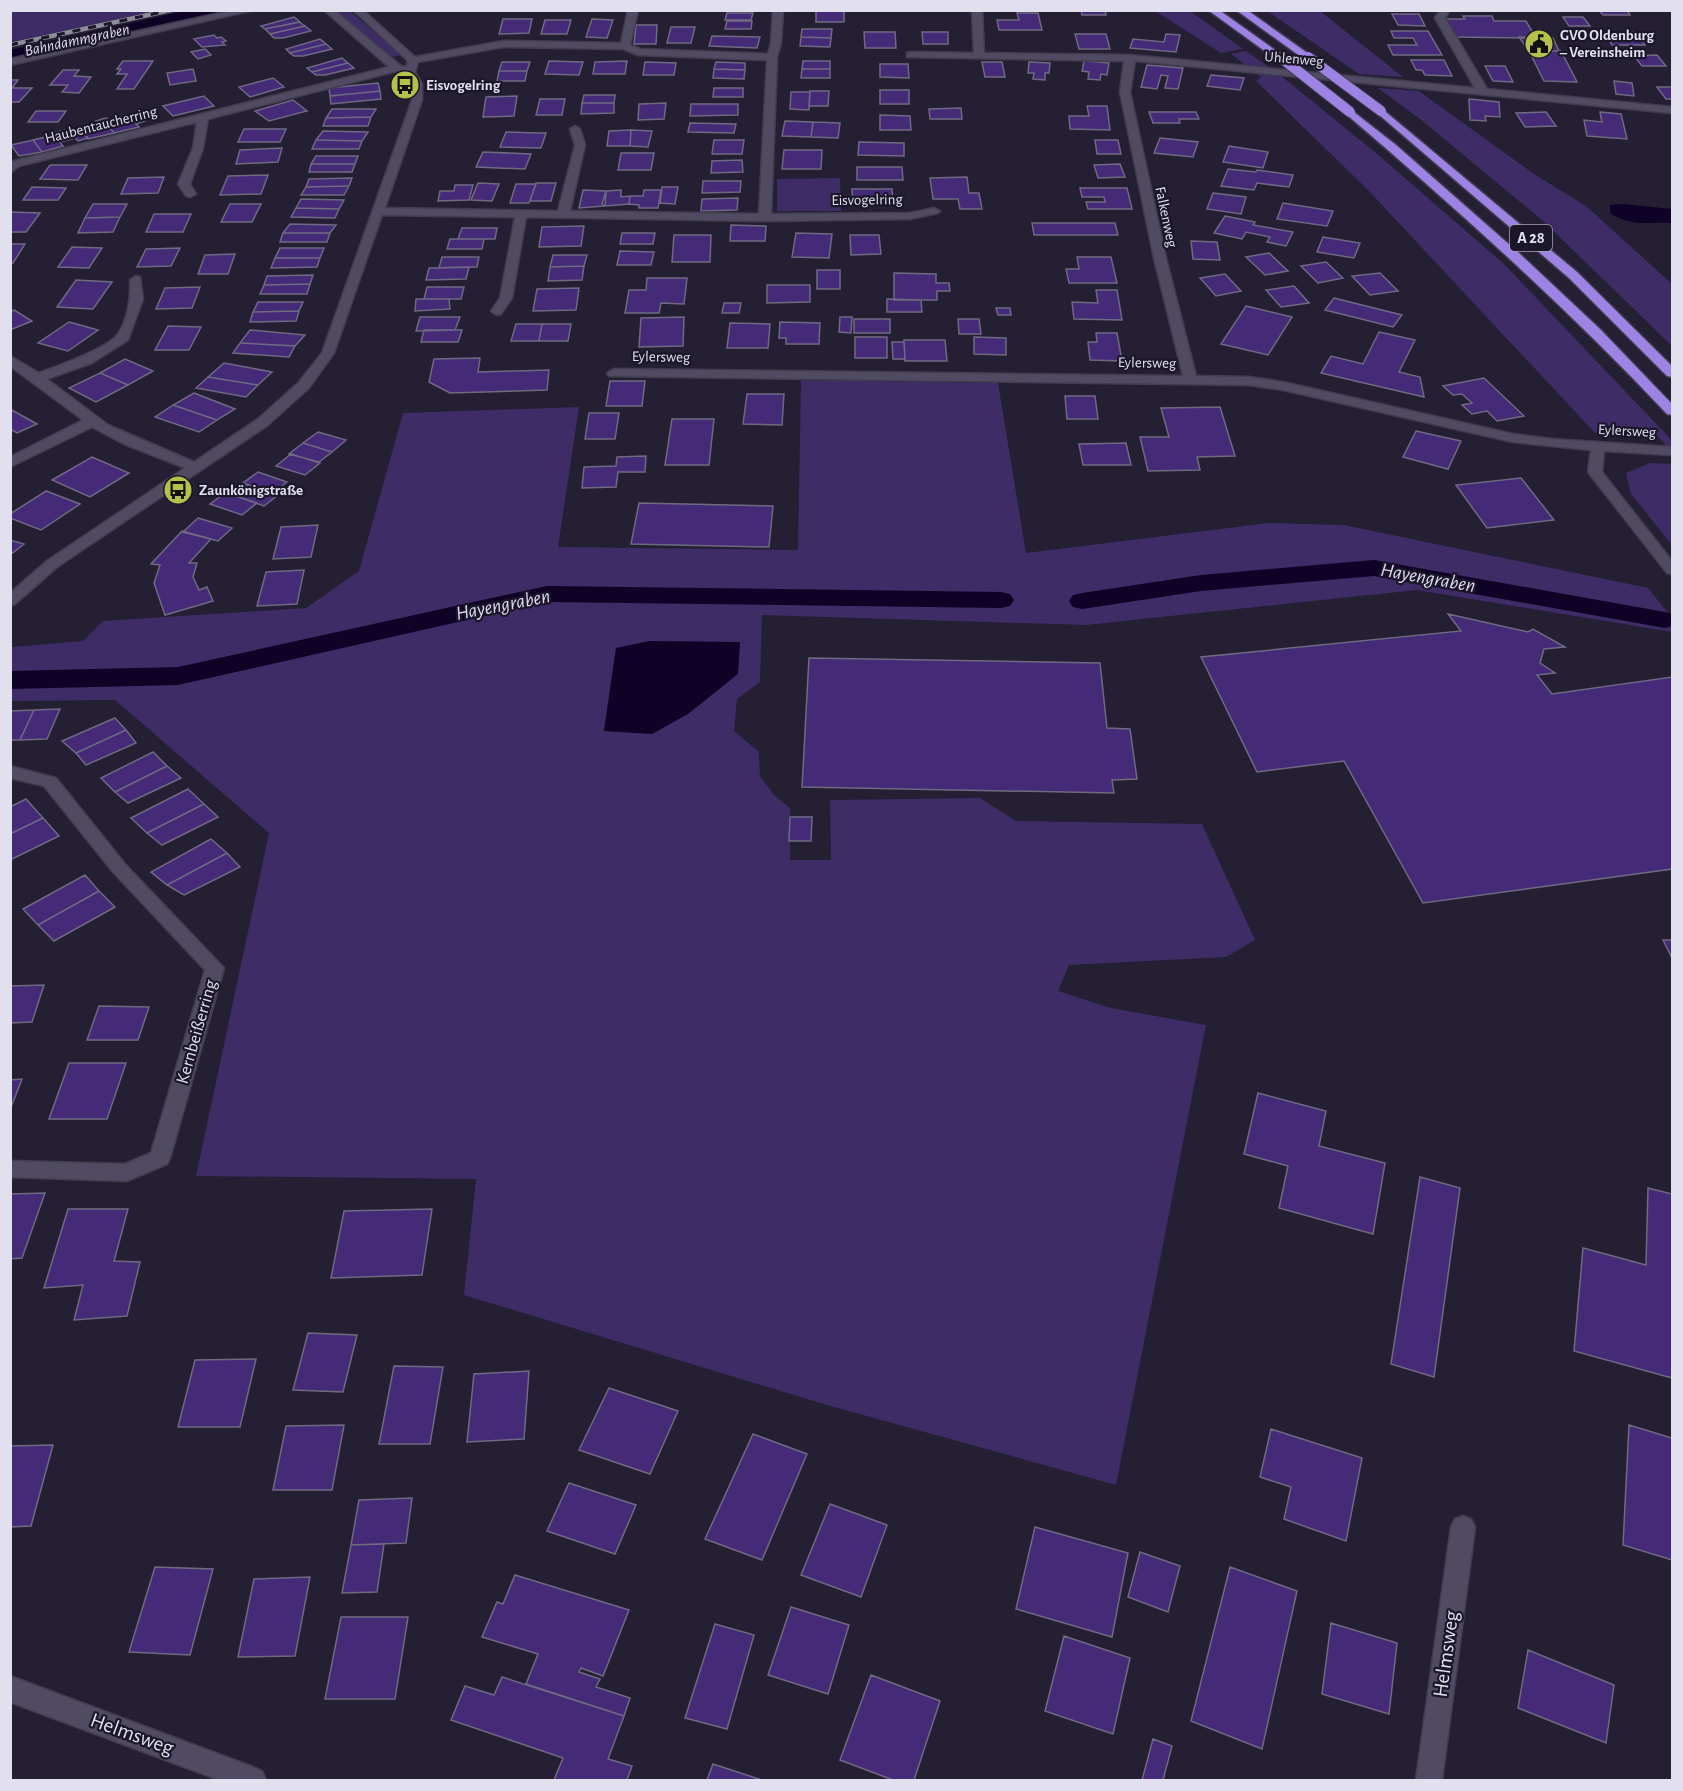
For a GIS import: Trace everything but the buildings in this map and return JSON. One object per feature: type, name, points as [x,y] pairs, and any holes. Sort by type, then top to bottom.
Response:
[{"type":"highway","name":"A 28","points":[[1212,10],[1284,60],[1350,112],[1506,246],[1600,336],[1672,411]]},
{"type":"highway","name":"A 28","points":[[1240,10],[1381,111],[1565,268],[1672,374]]},
{"type":"street","points":[[10,62],[250,10]]},
{"type":"street","points":[[328,10],[397,68],[502,44],[625,46],[638,52],[772,57]]},
{"type":"street","points":[[10,601],[52,564],[263,422],[304,385],[328,353],[417,100],[417,84],[412,66],[357,10]]},
{"type":"street","points":[[625,46],[633,10]]},
{"type":"street","points":[[765,219],[772,57],[776,43],[778,10]]},
{"type":"street","points":[[977,10],[979,55]]},
{"type":"street","points":[[1446,10],[1440,18],[1483,92]]},
{"type":"street","name":"Uhlenweg","points":[[911,54],[1130,58],[1672,110]]},
{"type":"street","name":"Falkenweg","points":[[1130,58],[1125,92],[1160,258],[1190,380]]},
{"type":"street","name":"Haubentaucherring","points":[[10,170],[15,165],[397,68]]},
{"type":"street","points":[[190,194],[184,184],[198,148],[203,116]]},
{"type":"street","points":[[563,215],[580,145],[575,129]]},
{"type":"street","name":"Eisvogelring","points":[[378,211],[765,219],[910,216],[934,212]]},
{"type":"street","points":[[497,311],[506,298],[521,213]]},
{"type":"street","points":[[10,379],[87,360],[123,337],[137,299],[135,280]]},
{"type":"street","points":[[10,360],[33,374],[92,421],[107,430],[197,468]]},
{"type":"street","name":"Eylersweg","points":[[615,373],[1250,381],[1295,387],[1515,438],[1598,447],[1672,451]]},
{"type":"street","points":[[10,463],[92,421]]},
{"type":"street","points":[[1598,447],[1595,472],[1672,570]]},
{"type":"street","name":"Kernbeißerring","points":[[10,772],[50,782],[119,868],[215,968],[160,1158],[127,1173],[10,1169]]},
{"type":"street","name":"Helmsweg","points":[[1429,1780],[1462,1527]]},
{"type":"street","name":"Helmsweg","points":[[10,1689],[253,1780]]},
{"type":"shaded area","points":[[11,10],[155,10],[155,11],[11,42]]},
{"type":"shaded area","points":[[333,11],[350,11],[401,55],[394,57],[386,54]]},
{"type":"shaded area","points":[[1155,11],[1190,11],[1243,49],[1221,53]]},
{"type":"shaded area","points":[[1267,11],[1320,11],[1403,77],[1359,74]]},
{"type":"shaded area","points":[[1246,51],[1280,75],[1376,153],[1504,264],[1665,433],[1672,441],[1672,452],[1655,433],[1595,433],[1368,190],[1256,81],[1261,77],[1231,54]]},
{"type":"shaded area","points":[[1378,88],[1419,91],[1534,174],[1586,206],[1672,284],[1672,346],[1542,220],[1420,119]]},
{"type":"shaded area","points":[[840,178],[841,211],[777,211],[777,179]]},
{"type":"shaded area","points":[[1623,204],[1672,209],[1672,223],[1633,222],[1610,213],[1610,205]]},
{"type":"shaded area","points":[[801,380],[998,383],[1026,553],[1269,523],[1344,525],[1648,588],[1672,618],[1672,632],[1417,590],[1086,625],[762,615],[760,682],[737,699],[734,731],[759,752],[760,776],[774,795],[790,808],[790,860],[831,860],[830,800],[980,798],[1016,821],[1202,824],[1255,940],[1226,957],[1069,965],[1058,991],[1111,1008],[1206,1025],[1116,1485],[827,1405],[464,1295],[476,1179],[196,1176],[269,833],[115,700],[11,701],[11,647],[83,641],[103,621],[306,608],[359,571],[403,413],[579,407],[558,547],[798,550]],"holes":[[[739,643],[738,673],[604,731],[616,649]]]},
{"type":"shaded area","points":[[1650,463],[1672,464],[1672,545],[1631,494],[1626,473]]},
{"type":"shaded area","points":[[649,641],[740,642],[738,674],[688,714],[652,734],[604,731],[616,648]]},
{"type":"waterway","name":"Bahndammgraben","points":[[10,55],[215,10]]},
{"type":"waterway","name":"Hayengraben","points":[[1082,601],[1201,583],[1374,568],[1665,620]]},
{"type":"waterway","name":"Hayengraben","points":[[10,680],[178,676],[547,594],[1001,600]]},
{"type":"railway","points":[[10,45],[171,10]]},
{"type":"place","name":"GVO Oldenburg – Vereinsheim","points":[[1539,44]]},
{"type":"place","name":"Eisvogelring","points":[[405,85]]},
{"type":"place","name":"Zaunkönigstraße","points":[[178,490]]}]
